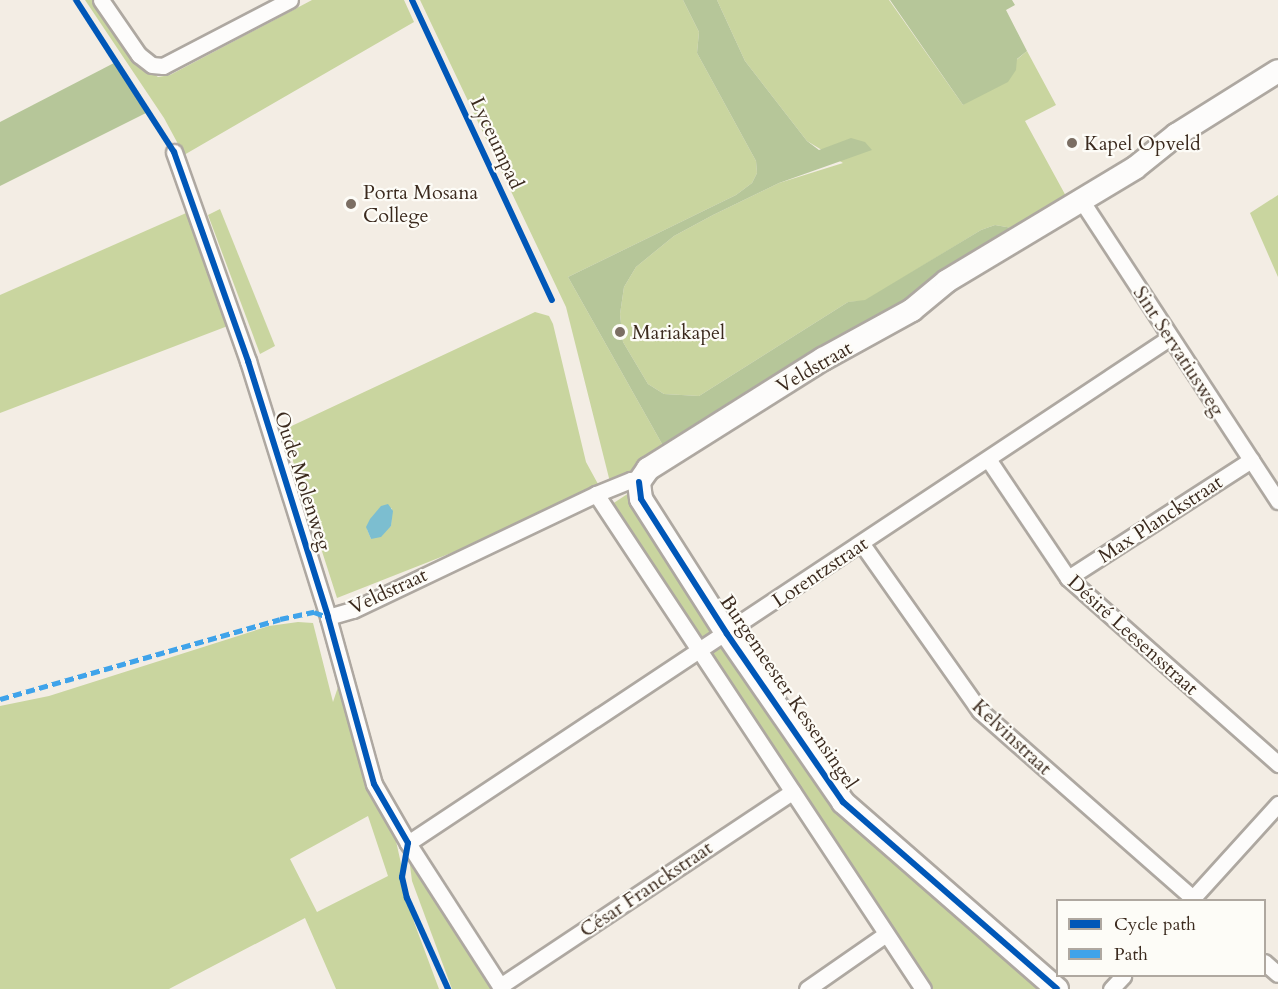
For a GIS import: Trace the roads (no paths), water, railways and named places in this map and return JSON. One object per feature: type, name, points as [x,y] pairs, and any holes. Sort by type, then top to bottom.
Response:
[{"type":"street","points":[[101,0],[139,55],[152,65],[163,66],[290,0]]},
{"type":"street","name":"Veldstraat","points":[[328,617],[353,610],[596,494],[631,480],[639,482],[648,469],[823,359],[912,310],[947,281],[1081,200],[1278,71]]},
{"type":"street","name":"Oude Molenweg","points":[[174,152],[222,283],[328,617],[374,784],[408,843],[501,987]]},
{"type":"street","name":"Sint Servatiusweg","points":[[1081,200],[1169,338],[1278,501]]},
{"type":"street","name":"Lorentzstraat","points":[[408,843],[700,652],[1169,338]]},
{"type":"street","name":"Désiré Leesensstraat","points":[[988,459],[1068,579],[1278,764]]},
{"type":"street","name":"Max Planckstraat","points":[[1068,579],[1251,459]]},
{"type":"street","name":"Burgemeester Kessensingel","points":[[639,482],[641,500],[727,634],[843,802],[1057,989]]},
{"type":"street","points":[[596,494],[923,989]]},
{"type":"street","name":"Kelvinstraat","points":[[862,544],[980,711],[1192,899]]},
{"type":"street","name":"César Franckstraat","points":[[501,987],[792,792]]},
{"type":"street","points":[[1194,899],[1278,804]]},
{"type":"street","points":[[807,989],[886,934]]},
{"type":"street","points":[[1266,964],[1278,974]]},
{"type":"street","points":[[1111,989],[1121,977]]},
{"type":"water","points":[[388,504],[393,511],[391,526],[381,537],[371,539],[366,527],[381,506]]},
{"type":"place","name":"Kapel Opveld","points":[[1072,143]]},
{"type":"place","name":"Porta Mosana College","points":[[351,204]]},
{"type":"place","name":"Mariakapel","points":[[620,332]]}]
